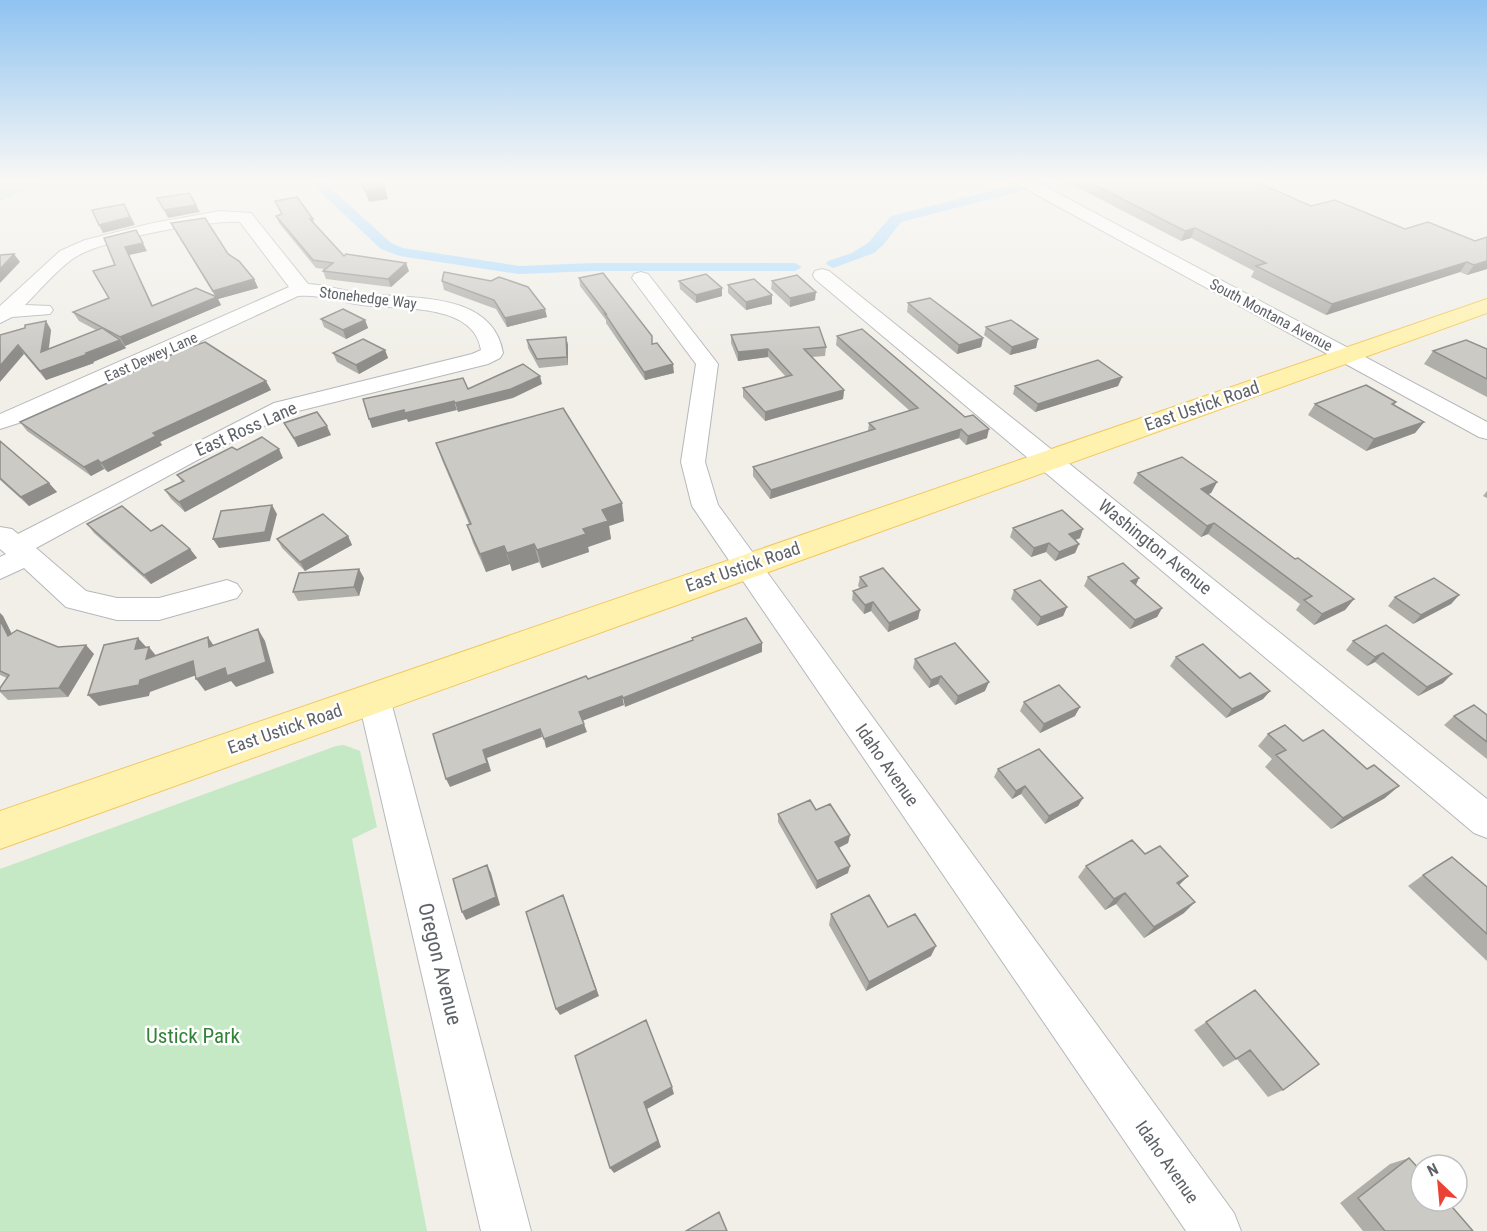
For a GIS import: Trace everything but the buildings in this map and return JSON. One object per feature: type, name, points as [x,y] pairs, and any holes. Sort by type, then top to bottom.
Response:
[{"type":"main road","name":"East Ustick Road","points":[[0,830],[1487,306]]},
{"type":"street","name":"Stonehedge Way","points":[[3,314],[66,255],[108,238]]},
{"type":"street","name":"Stonehedge Way","points":[[259,238],[302,290],[367,300],[430,306],[456,312],[472,319],[487,332],[492,353]]},
{"type":"street","name":"South Montana Avenue","points":[[1129,238],[1487,432]]},
{"type":"street","name":"Washington Avenue","points":[[822,275],[1487,821]]},
{"type":"street","name":"Idaho Avenue","points":[[641,278],[707,364],[693,462],[705,506],[1216,1231]]},
{"type":"street","name":"East Dewey Lane","points":[[0,423],[253,311],[272,300],[302,290]]},
{"type":"street","points":[[3,314],[43,310]]},
{"type":"street","name":"East Ross Lane","points":[[10,549],[282,408],[480,359],[492,353]]},
{"type":"street","points":[[10,549],[76,599],[117,609],[159,609],[227,591]]},
{"type":"street","name":"Oregon Avenue","points":[[374,698],[506,1231]]},
{"type":"green space","name":"Ustick Park","points":[[344,745],[360,751],[377,827],[352,839],[427,1231],[0,1231],[0,869]]},
{"type":"waterway","points":[[378,238],[386,246],[400,252],[519,270],[594,267],[795,267]]},
{"type":"waterway","points":[[833,264],[857,256],[874,246],[880,238]]}]
